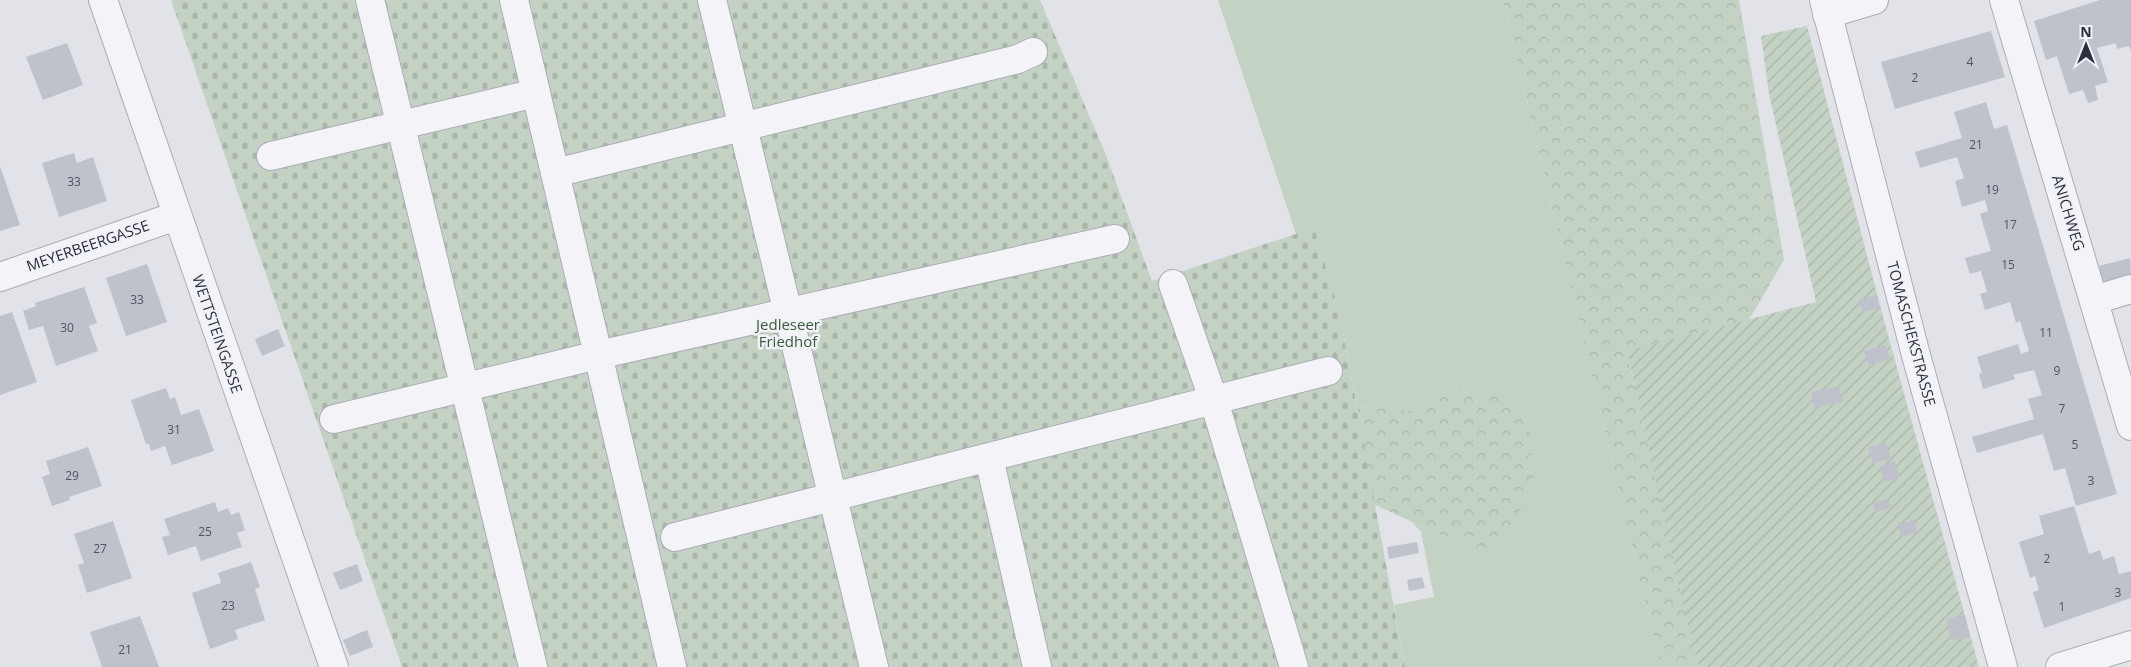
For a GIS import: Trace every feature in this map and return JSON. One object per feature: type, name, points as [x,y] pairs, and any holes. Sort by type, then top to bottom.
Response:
[{"type":"street","name":"WETTSTEINGASSE","points":[[103,0],[176,216],[334,667]]},
{"type":"street","points":[[370,0],[533,667]]},
{"type":"street","points":[[514,0],[672,667]]},
{"type":"street","points":[[712,0],[874,667]]},
{"type":"street","points":[[1825,7],[1874,0]]},
{"type":"street","name":"ANICHWEG","points":[[2004,0],[2131,426]]},
{"type":"street","name":"TOMASCHEKSTRASSE","points":[[1825,7],[1917,359],[2003,667]]},
{"type":"street","points":[[555,173],[1018,59],[1033,52]]},
{"type":"street","points":[[271,156],[536,93]]},
{"type":"street","name":"MEYERBEERGASSE","points":[[0,277],[176,216]]},
{"type":"street","points":[[334,419],[598,355],[1114,239]]},
{"type":"street","points":[[1173,284],[1214,401],[1294,667]]},
{"type":"street","points":[[2094,300],[2131,289]]},
{"type":"street","points":[[675,537],[1328,371]]},
{"type":"street","points":[[989,458],[1037,667]]},
{"type":"street","points":[[2060,667],[2131,645]]},
{"type":"green space","name":"Jedleseer Friedhof","points":[[171,0],[1040,0],[1106,155],[1152,281],[1314,228],[1339,311],[1405,667],[402,667]]},
{"type":"green space","points":[[1218,0],[1503,0],[1660,664],[1668,667],[1405,667],[1394,605],[1434,597],[1421,532],[1412,522],[1489,556],[1466,386],[1415,411],[1357,407],[1339,311],[1314,229],[1296,234]]},
{"type":"green space","points":[[1503,0],[1739,0],[1784,260],[1749,320],[1627,352],[1699,667],[1668,667],[1660,664]]},
{"type":"green space","points":[[1807,26],[1885,324],[1979,667],[1699,667],[1688,626],[1627,351],[1816,302],[1769,94],[1761,36]]},
{"type":"green space","points":[[1466,386],[1527,407],[1535,490],[1489,557],[1373,504],[1357,407],[1415,411]]},
{"type":"building","points":[[2100,0],[2131,0],[2131,51],[2129,46],[2117,49],[2116,43],[2097,48],[2108,82],[2095,86],[2098,100],[2088,103],[2083,90],[2069,94],[2057,56],[2046,60],[2034,21]]},
{"type":"building","points":[[1991,31],[2005,77],[1895,109],[1881,62]]},
{"type":"building","points":[[67,43],[83,85],[43,100],[26,57]]},
{"type":"building","points":[[1986,102],[1994,129],[2007,125],[2117,494],[2076,506],[2065,468],[2054,471],[2043,434],[1977,453],[1972,437],[2034,419],[2028,399],[2042,395],[2034,370],[2013,375],[2015,379],[1983,389],[1979,374],[1982,373],[1977,357],[2018,344],[2021,354],[2029,351],[2020,321],[2016,323],[2010,302],[1985,310],[1980,294],[1987,292],[1981,271],[1970,274],[1965,258],[1991,251],[1980,214],[1988,211],[1985,200],[1962,207],[1955,181],[1964,178],[1957,157],[1920,168],[1915,152],[1962,138],[1954,112]]},
{"type":"building","points":[[74,153],[77,163],[93,157],[107,201],[59,217],[42,163]]},
{"type":"building","points":[[0,166],[20,225],[0,231]]},
{"type":"building","points":[[2130,258],[2131,275],[2103,282],[2099,266]]},
{"type":"building","points":[[147,264],[167,322],[126,336],[106,278]]},
{"type":"building","points":[[84,287],[97,323],[89,326],[98,351],[56,366],[43,326],[29,330],[23,311],[36,306],[35,303]]},
{"type":"building","points":[[1876,295],[1880,308],[1862,312],[1859,300]]},
{"type":"building","points":[[12,312],[37,382],[0,395],[0,316]]},
{"type":"building","points":[[278,329],[285,346],[262,356],[255,339]]},
{"type":"building","points":[[1886,345],[1890,359],[1868,365],[1864,351]]},
{"type":"building","points":[[1839,386],[1843,402],[1814,408],[1811,392]]},
{"type":"building","points":[[166,388],[170,399],[175,397],[181,415],[199,409],[214,451],[172,465],[165,446],[151,451],[149,444],[146,444],[131,400]]},
{"type":"building","points":[[1886,442],[1891,458],[1873,464],[1868,448]]},
{"type":"building","points":[[88,447],[102,486],[69,497],[70,500],[52,506],[42,477],[50,474],[46,461]]},
{"type":"building","points":[[1894,461],[1900,477],[1885,482],[1880,466]]},
{"type":"building","points":[[1888,499],[1890,508],[1875,512],[1873,503]]},
{"type":"building","points":[[215,502],[218,512],[228,508],[231,515],[239,512],[245,530],[237,533],[242,547],[201,561],[196,546],[168,555],[162,537],[170,535],[164,519]]},
{"type":"building","points":[[2074,506],[2089,554],[2100,550],[2103,560],[2114,556],[2119,574],[2131,571],[2131,598],[2044,628],[2033,592],[2039,590],[2035,576],[2030,578],[2019,542],[2044,534],[2039,516]]},
{"type":"building","points":[[1914,520],[1917,533],[1901,537],[1898,524]]},
{"type":"building","points":[[113,521],[132,578],[87,593],[78,565],[84,563],[74,534]]},
{"type":"building","points":[[1417,542],[1419,553],[1389,559],[1387,547]]},
{"type":"building","points":[[251,562],[260,587],[255,589],[265,620],[235,630],[238,639],[210,649],[192,593],[221,583],[218,573]]},
{"type":"building","points":[[357,564],[363,581],[340,590],[333,573]]},
{"type":"building","points":[[1422,577],[1425,588],[1409,591],[1407,580]]},
{"type":"building","points":[[1965,615],[1970,637],[1951,640],[1947,619]]},
{"type":"building","points":[[140,616],[159,667],[102,667],[90,632]]},
{"type":"building","points":[[367,630],[373,647],[350,656],[343,640]]}]
